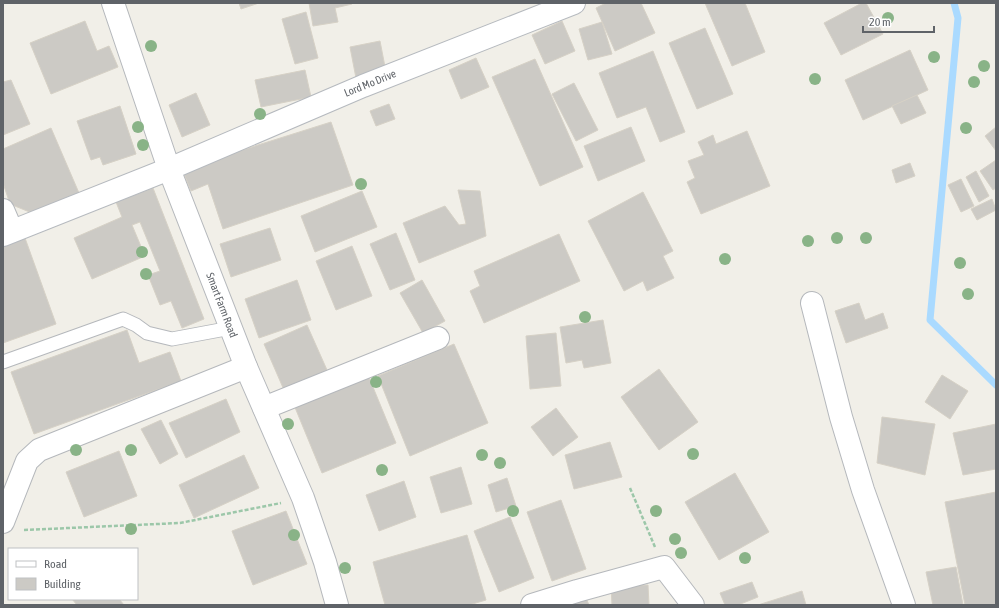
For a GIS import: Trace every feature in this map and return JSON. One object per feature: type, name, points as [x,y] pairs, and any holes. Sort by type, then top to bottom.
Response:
[{"type":"street","name":"Smart Farm Road","points":[[113,3],[169,169],[246,367],[303,498],[325,562],[337,605]]},
{"type":"street","name":"Lord Mo Drive","points":[[8,233],[169,169],[363,86],[574,3]]},
{"type":"street","points":[[3,210],[8,233]]},
{"type":"street","points":[[812,303],[841,417],[863,490],[904,605]]},
{"type":"street","points":[[264,408],[438,338]]},
{"type":"street","points":[[11,526],[27,461],[39,450],[246,367]]},
{"type":"street","points":[[532,605],[576,591],[664,567],[693,605]]},
{"type":"lane","points":[[3,362],[123,319],[136,325],[147,333],[172,340],[231,328]]},
{"type":"path","points":[[630,488],[664,567]]},
{"type":"path","points":[[11,526],[180,523],[303,498]]},
{"type":"building","points":[[239,3],[259,3],[241,9]]},
{"type":"building","points":[[309,3],[352,4],[335,8],[338,22],[313,26]]},
{"type":"building","points":[[606,3],[641,3],[655,33],[615,51],[596,8]]},
{"type":"building","points":[[705,3],[745,3],[765,52],[732,66]]},
{"type":"building","points":[[862,3],[866,3],[883,34],[841,55],[824,23]]},
{"type":"building","points":[[306,12],[318,58],[295,64],[282,19]]},
{"type":"building","points":[[85,21],[97,51],[109,46],[118,67],[51,94],[30,43]]},
{"type":"building","points":[[562,21],[575,51],[545,64],[532,35]]},
{"type":"building","points":[[602,22],[612,54],[588,60],[579,29]]},
{"type":"building","points":[[705,28],[733,94],[697,109],[669,43]]},
{"type":"building","points":[[380,41],[386,72],[356,78],[350,47]]},
{"type":"building","points":[[910,50],[928,90],[863,120],[845,80]]},
{"type":"building","points":[[653,51],[685,132],[660,142],[646,107],[617,118],[599,73]]},
{"type":"building","points":[[476,58],[489,87],[461,99],[449,70]]},
{"type":"building","points":[[535,59],[583,167],[540,186],[492,77]]},
{"type":"building","points":[[305,70],[311,97],[261,107],[255,80]]},
{"type":"building","points":[[11,80],[30,124],[3,135],[3,82]]},
{"type":"building","points":[[574,83],[598,130],[576,141],[552,94]]},
{"type":"building","points":[[196,93],[210,125],[182,137],[169,105]]},
{"type":"building","points":[[917,95],[926,113],[901,124],[892,106]]},
{"type":"building","points":[[389,104],[395,119],[376,126],[370,111]]},
{"type":"building","points":[[120,106],[136,154],[103,165],[100,157],[91,160],[77,121]]},
{"type":"building","points":[[331,122],[353,185],[223,229],[208,184],[191,191],[182,169]]},
{"type":"building","points":[[631,127],[645,161],[598,181],[584,146]]},
{"type":"building","points":[[996,127],[996,151],[985,136]]},
{"type":"building","points":[[51,128],[79,193],[32,213],[10,204],[3,183],[3,149]]},
{"type":"building","points":[[747,131],[770,186],[701,214],[687,182],[695,178],[688,161],[704,155],[698,142],[713,135],[716,144]]},
{"type":"building","points":[[996,160],[996,188],[993,190],[980,171]]},
{"type":"building","points":[[910,163],[915,176],[896,183],[892,170]]},
{"type":"building","points":[[976,171],[989,196],[979,202],[966,177]]},
{"type":"building","points":[[961,179],[974,206],[961,212],[948,185]]},
{"type":"building","points":[[153,188],[204,319],[182,328],[171,301],[160,305],[148,275],[160,271],[140,222],[132,225],[145,256],[92,279],[74,238],[122,217],[116,202]]},
{"type":"building","points":[[458,190],[480,191],[486,236],[419,263],[403,223],[445,206],[459,225],[466,224]]},
{"type":"building","points":[[362,191],[377,227],[315,252],[301,216]]},
{"type":"building","points":[[643,192],[673,251],[663,256],[674,278],[647,291],[643,281],[624,291],[588,221]]},
{"type":"building","points":[[992,199],[996,210],[977,220],[971,209]]},
{"type":"building","points":[[270,228],[281,260],[231,277],[220,244]]},
{"type":"building","points":[[396,233],[415,280],[390,290],[370,244]]},
{"type":"building","points":[[559,234],[580,281],[484,323],[470,291],[480,286],[474,271]]},
{"type":"building","points":[[25,238],[56,324],[3,343],[3,246]]},
{"type":"building","points":[[352,246],[372,296],[336,310],[316,261]]},
{"type":"building","points":[[297,280],[311,320],[259,338],[245,299]]},
{"type":"building","points":[[422,280],[445,321],[423,333],[400,293]]},
{"type":"building","points":[[859,303],[865,320],[883,313],[888,328],[846,343],[835,311]]},
{"type":"building","points":[[603,320],[611,363],[584,368],[582,360],[566,363],[560,327]]},
{"type":"building","points":[[307,325],[327,370],[284,390],[264,344]]},
{"type":"building","points":[[127,330],[139,363],[170,352],[181,381],[34,434],[11,372]]},
{"type":"building","points":[[556,333],[561,386],[530,389],[526,336]]},
{"type":"building","points":[[454,344],[488,423],[410,456],[378,376]]},
{"type":"building","points":[[659,369],[698,422],[659,450],[621,397]]},
{"type":"building","points":[[368,375],[396,443],[322,473],[294,405]]},
{"type":"building","points":[[942,375],[968,391],[950,419],[925,402]]},
{"type":"building","points":[[226,399],[240,432],[186,458],[169,423]]},
{"type":"building","points":[[556,408],[578,437],[553,456],[531,427]]},
{"type":"building","points":[[882,417],[935,424],[925,475],[877,463]]},
{"type":"building","points":[[161,420],[178,454],[160,464],[141,429]]},
{"type":"building","points":[[996,424],[996,469],[963,475],[953,433]]},
{"type":"building","points":[[610,442],[622,477],[574,489],[565,455]]},
{"type":"building","points":[[119,451],[137,496],[84,517],[66,472]]},
{"type":"building","points":[[244,455],[259,488],[194,518],[179,485]]},
{"type":"building","points":[[461,467],[472,504],[441,513],[430,477]]},
{"type":"building","points":[[735,473],[769,532],[719,560],[685,502]]},
{"type":"building","points":[[507,478],[516,506],[496,512],[488,485]]},
{"type":"building","points":[[404,481],[416,517],[379,531],[366,495]]},
{"type":"building","points":[[996,492],[996,605],[965,605],[945,502]]},
{"type":"building","points":[[561,500],[586,569],[552,581],[527,512]]},
{"type":"building","points":[[286,511],[307,564],[253,585],[232,531]]},
{"type":"building","points":[[510,517],[534,578],[499,592],[474,531]]},
{"type":"building","points":[[467,535],[486,600],[469,605],[385,605],[373,562]]},
{"type":"building","points":[[956,567],[963,605],[933,605],[926,572]]},
{"type":"building","points":[[752,582],[758,597],[738,605],[725,605],[720,593]]},
{"type":"building","points":[[648,585],[649,605],[612,605],[611,586]]},
{"type":"building","points":[[802,591],[806,605],[758,605]]},
{"type":"building","points":[[586,598],[589,605],[567,605]]},
{"type":"building","points":[[73,600],[120,600],[124,605],[77,605]]},
{"type":"waterway","points":[[954,3],[958,18],[930,320],[996,385]]}]
